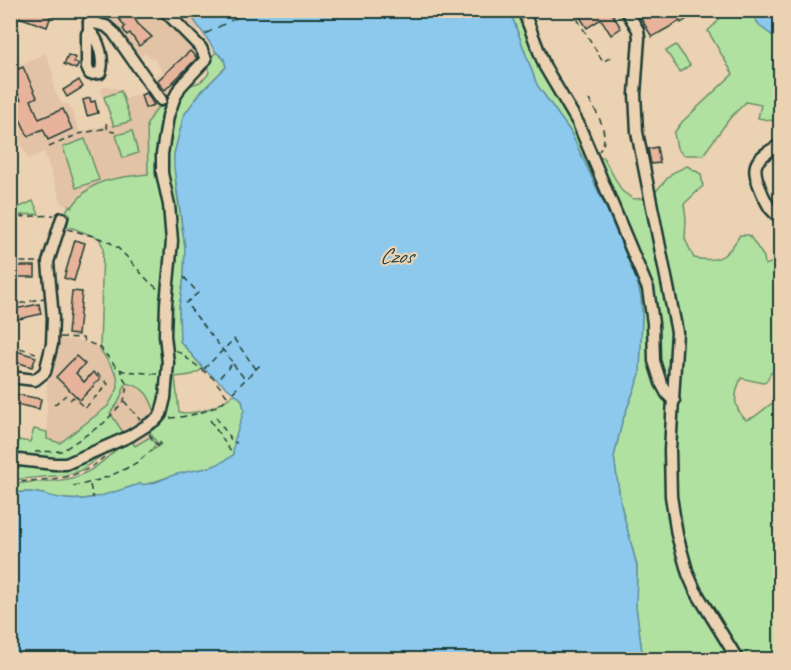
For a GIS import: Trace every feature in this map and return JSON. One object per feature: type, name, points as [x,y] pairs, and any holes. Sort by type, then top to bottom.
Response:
[{"type":"street","points":[[103,10],[89,27],[106,26],[113,32],[161,100]]},
{"type":"street","points":[[10,459],[66,464],[130,436],[161,414],[168,363],[167,292],[172,241],[169,205],[162,173],[162,154],[168,116],[180,87],[205,60],[206,54],[164,10]]},
{"type":"street","points":[[523,10],[544,67],[578,123],[648,289],[653,323],[654,361],[667,394],[674,401]]},
{"type":"street","points":[[626,10],[638,30],[639,38],[635,114],[639,151],[677,332],[670,450],[671,496],[677,535],[688,573],[696,590],[738,660]]},
{"type":"street","points":[[776,214],[755,179],[754,171],[755,164],[761,158],[780,145]]},
{"type":"street","points":[[10,377],[35,380],[45,372],[53,337],[48,262],[62,218]]},
{"type":"path","points":[[572,10],[603,62],[612,56]]},
{"type":"path","points":[[589,100],[599,116],[603,138],[603,146],[596,153]]},
{"type":"path","points":[[106,123],[110,132],[115,132]]},
{"type":"path","points":[[49,147],[79,134],[107,128]]},
{"type":"path","points":[[10,221],[18,217],[52,214],[62,218]]},
{"type":"path","points":[[776,214],[776,287],[780,301]]},
{"type":"path","points":[[68,229],[109,242],[149,283],[167,292]]},
{"type":"path","points":[[10,262],[48,262]]},
{"type":"path","points":[[184,277],[198,293],[186,303],[246,380]]},
{"type":"path","points":[[10,306],[50,296]]},
{"type":"path","points":[[30,461],[35,452],[62,451],[104,423],[124,401],[127,386],[120,369],[100,347],[84,341],[83,338],[53,337]]},
{"type":"path","points":[[204,369],[234,339],[256,369]]},
{"type":"path","points":[[161,414],[170,418],[199,413],[221,404],[227,396],[213,378],[166,341]]},
{"type":"path","points":[[10,345],[48,357]]},
{"type":"path","points":[[218,379],[233,363]]},
{"type":"path","points":[[233,392],[261,364]]},
{"type":"path","points":[[120,369],[149,375],[167,374]]},
{"type":"path","points":[[70,400],[73,397],[85,408],[108,384],[94,370]]},
{"type":"path","points":[[54,405],[66,395]]},
{"type":"path","points":[[124,401],[140,420]]},
{"type":"path","points":[[216,417],[232,441],[237,443]]},
{"type":"path","points":[[210,420],[233,455]]},
{"type":"path","points":[[151,437],[158,446]]},
{"type":"path","points":[[73,486],[91,483],[119,471],[137,462],[161,443]]},
{"type":"path","points":[[10,483],[52,478]]},
{"type":"path","points":[[90,485],[93,498]]},
{"type":"shaded area","points":[[105,11],[161,11],[203,55],[171,101],[165,100],[151,80],[163,72],[154,58],[150,58],[146,53],[136,60],[93,19]]},
{"type":"shaded area","points":[[169,11],[188,11],[197,23],[198,30],[195,34]]},
{"type":"shaded area","points":[[46,53],[53,75],[54,90],[61,103],[69,105],[80,132],[111,124],[101,89],[106,86],[122,90],[125,99],[152,89],[157,108],[147,124],[148,174],[107,178],[79,195],[72,207],[62,204],[44,152],[28,159],[11,121],[10,70]]},
{"type":"shaded area","points":[[58,339],[79,341],[98,347],[118,375],[118,388],[108,406],[60,443],[47,439],[47,386]]},
{"type":"shaded area","points":[[126,383],[149,395],[156,415],[144,425],[152,436],[135,446],[110,413],[118,403]]},
{"type":"green space","points":[[510,11],[520,11],[593,162],[603,157],[622,191],[633,199],[647,198],[673,332],[666,497],[671,536],[683,574],[732,659],[641,659],[636,607],[637,566],[621,505],[614,457],[622,422],[640,374],[641,298],[607,210],[570,131],[537,85]]},
{"type":"green space","points":[[720,11],[749,11],[761,27],[780,41],[780,122],[758,118],[761,105],[746,102],[730,118],[703,155],[683,155],[677,148],[674,133],[682,122],[733,74],[708,31],[719,20]]},
{"type":"green space","points":[[676,45],[690,65],[680,72],[666,51]]},
{"type":"green space","points":[[216,52],[224,59],[226,67],[201,92],[184,115],[174,154],[176,187],[185,247],[184,277],[179,307],[180,341],[203,368],[193,374],[175,377],[179,412],[209,409],[235,393],[242,400],[244,410],[233,455],[206,468],[85,499],[66,499],[24,492],[11,495],[11,485],[64,480],[88,472],[130,438],[135,446],[150,437],[156,445],[153,447],[155,449],[161,444],[157,443],[147,428],[158,422],[171,282],[165,168],[172,114],[182,90],[200,82],[207,76],[209,60]]},
{"type":"green space","points":[[121,91],[131,121],[114,126],[104,97]]},
{"type":"green space","points":[[165,100],[171,101],[161,141],[169,219],[166,372],[156,415],[147,394],[139,387],[126,383],[118,403],[110,413],[125,435],[66,462],[11,456],[10,452],[16,453],[19,440],[30,442],[34,429],[47,432],[47,439],[60,443],[108,406],[118,388],[117,375],[100,349],[103,247],[99,238],[67,226],[70,214],[66,212],[69,206],[72,207],[96,184],[115,178],[148,174],[147,124]]},
{"type":"green space","points":[[132,131],[138,153],[123,158],[116,135]]},
{"type":"green space","points":[[85,139],[99,180],[76,188],[63,147]]},
{"type":"green space","points":[[687,166],[701,174],[703,186],[684,204],[685,239],[694,258],[710,260],[722,257],[731,249],[740,235],[749,235],[764,257],[765,265],[780,260],[780,274],[774,279],[775,296],[780,306],[780,365],[763,383],[741,378],[736,405],[746,420],[771,404],[780,405],[780,659],[742,659],[705,601],[685,555],[675,496],[674,450],[682,332],[659,221],[656,191],[672,173]]},
{"type":"green space","points":[[33,201],[39,214],[19,215],[11,219],[11,211]]},
{"type":"green space","points":[[103,455],[79,471],[65,475],[11,480],[11,461],[73,463]]},
{"type":"water","name":"Czos","points":[[188,11],[510,11],[537,85],[570,131],[607,210],[637,281],[641,298],[640,374],[622,422],[614,457],[621,505],[637,566],[636,607],[641,659],[11,659],[11,495],[24,492],[66,499],[85,499],[151,483],[179,473],[210,467],[233,455],[234,442],[244,410],[242,400],[204,369],[180,341],[179,307],[184,277],[185,247],[174,154],[184,115],[201,92],[226,67],[224,59],[216,52]]},
{"type":"water","points":[[749,11],[780,11],[780,41],[761,27]]},
{"type":"building","points":[[10,10],[35,10],[51,16],[47,27],[10,14]]},
{"type":"building","points":[[110,10],[129,10],[138,24],[152,37],[139,46],[130,33],[127,35],[123,29],[125,27],[114,11],[105,18]]},
{"type":"building","points":[[590,10],[610,10],[621,28],[611,35],[601,19],[587,28],[580,17]]},
{"type":"building","points":[[636,10],[686,10],[690,17],[652,37]]},
{"type":"building","points":[[190,51],[197,58],[165,90],[157,81]]},
{"type":"building","points":[[68,55],[76,58],[74,62],[79,64],[76,69],[64,64]]},
{"type":"building","points":[[23,67],[37,97],[31,100],[39,119],[63,109],[72,129],[48,140],[43,129],[28,136],[13,104],[21,100],[10,77],[10,73]]},
{"type":"building","points":[[79,80],[83,87],[67,97],[63,90]]},
{"type":"building","points":[[147,93],[154,105],[145,108],[141,95]]},
{"type":"building","points":[[90,98],[91,102],[95,101],[98,113],[87,116],[83,100]]},
{"type":"building","points":[[657,147],[660,163],[651,164],[648,149]]},
{"type":"building","points":[[75,240],[85,243],[74,281],[64,278]]},
{"type":"building","points":[[10,266],[35,266],[35,277],[10,277]]},
{"type":"building","points":[[72,291],[82,292],[78,335],[68,334]]},
{"type":"building","points":[[39,304],[41,314],[10,321],[10,310]]},
{"type":"building","points":[[10,349],[36,357],[32,367],[10,360]]},
{"type":"building","points":[[76,356],[85,364],[76,373],[84,382],[93,372],[100,379],[80,400],[56,377]]},
{"type":"building","points":[[10,393],[41,399],[39,409],[10,403]]},
{"type":"ferry route","points":[[205,34],[251,10]]}]
